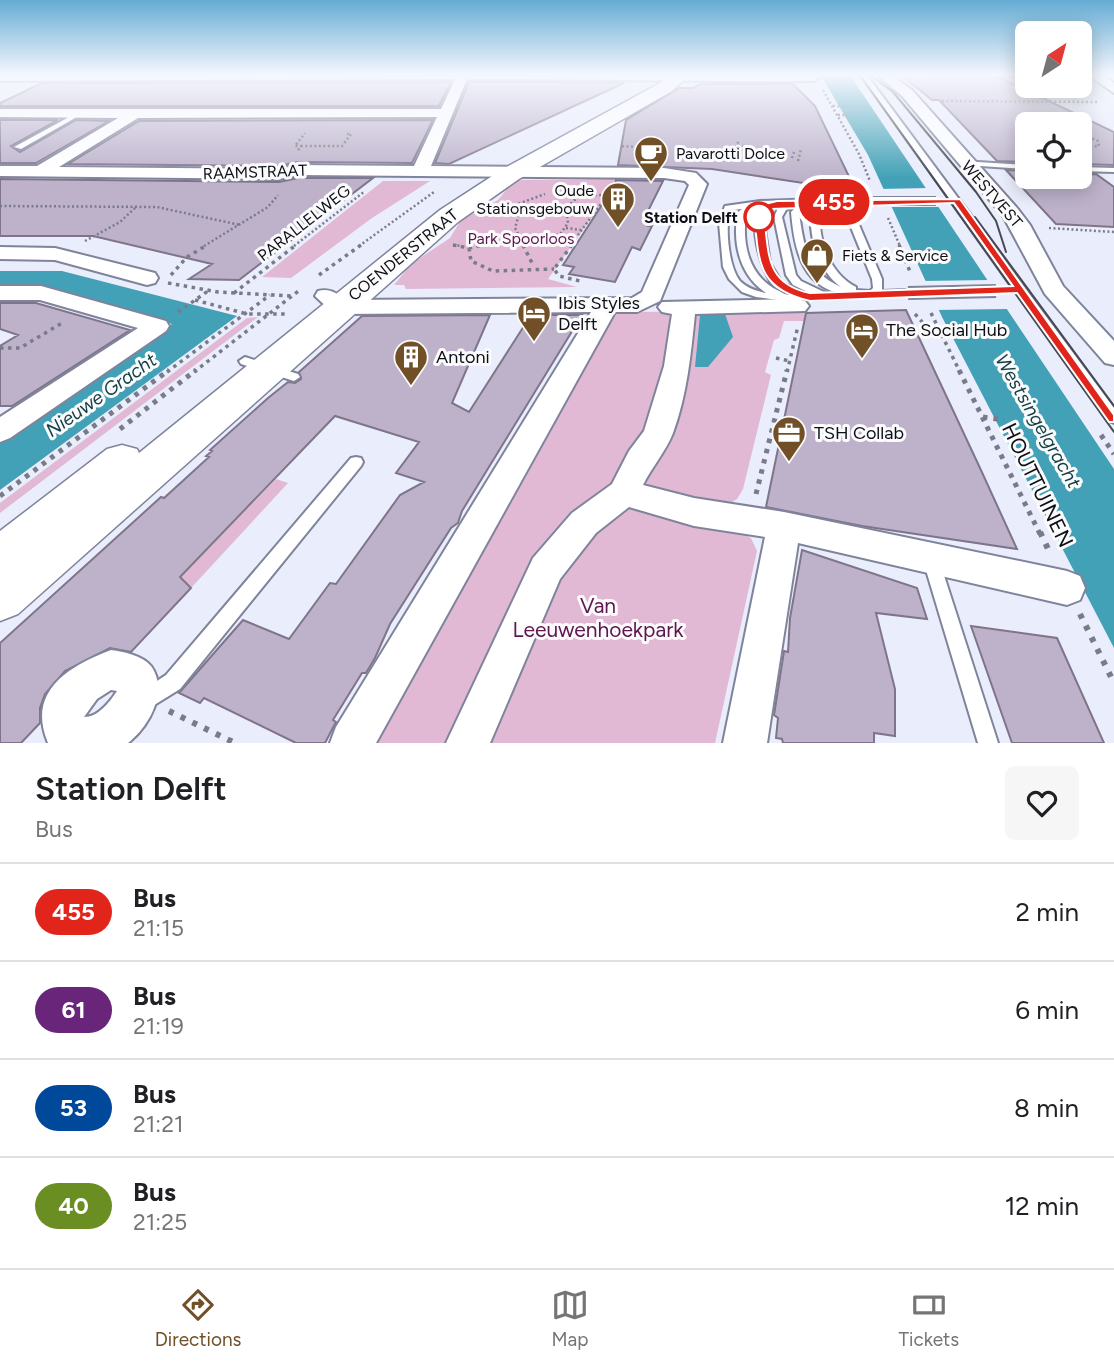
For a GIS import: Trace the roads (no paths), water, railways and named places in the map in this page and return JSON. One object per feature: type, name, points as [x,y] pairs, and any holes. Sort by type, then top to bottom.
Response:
[{"type":"street","points":[[45,113],[53,109]]},
{"type":"street","points":[[39,172],[144,109]]},
{"type":"street","points":[[0,113],[135,114],[264,109]]},
{"type":"street","points":[[344,109],[444,113]]},
{"type":"street","points":[[420,172],[446,109]]},
{"type":"street","name":"COENDERSTRAAT","points":[[300,303],[424,236],[500,173],[620,109]]},
{"type":"street","name":"COENDERSTRAAT","points":[[500,173],[576,136],[623,109]]},
{"type":"street","name":"WESTVEST","points":[[920,109],[1020,225],[1053,289],[1114,357]]},
{"type":"street","name":"RAAMSTRAAT","points":[[0,171],[279,174],[296,162],[389,172],[674,174],[696,180],[697,187],[652,296],[637,305],[607,306]]},
{"type":"street","points":[[0,253],[59,255],[156,280]]},
{"type":"street","points":[[0,293],[41,293],[157,326],[6,423]]},
{"type":"street","points":[[0,597],[269,369],[300,303],[607,306],[352,743]]},
{"type":"street","points":[[468,743],[546,569],[584,523],[624,493],[640,459],[658,434],[677,366],[677,308],[798,306]]},
{"type":"street","points":[[0,560],[269,369]]},
{"type":"street","points":[[624,493],[694,512],[767,523],[1067,588]]},
{"type":"street","points":[[745,743],[767,523]]},
{"type":"street","points":[[71,742],[63,734],[60,724],[62,710],[82,684],[97,675],[111,670],[133,675],[138,684],[139,705]]},
{"type":"lane","name":"WESTVEST","points":[[889,109],[1114,418]]},
{"type":"lane","points":[[18,147],[80,113]]},
{"type":"lane","points":[[965,163],[1015,166]]},
{"type":"lane","points":[[1092,169],[1114,170]]},
{"type":"lane","points":[[957,201],[736,205],[728,208],[724,214],[726,269],[737,284],[754,293],[798,306],[832,296],[1022,290]]},
{"type":"lane","points":[[818,202],[814,216],[831,273],[847,287],[872,295]]},
{"type":"lane","points":[[818,202],[842,208],[853,218],[877,279],[878,289],[872,295],[835,289],[812,274],[807,264],[795,212],[803,205],[818,202]]},
{"type":"lane","points":[[760,204],[742,212],[743,261],[751,276],[767,290],[798,306]]},
{"type":"lane","points":[[777,204],[768,206],[759,214],[765,263],[778,285],[798,306]]},
{"type":"lane","points":[[794,204],[782,208],[778,217],[791,275],[805,288],[832,296]]},
{"type":"lane","points":[[139,705],[173,682],[356,462]]},
{"type":"lane","points":[[930,557],[988,743]]},
{"type":"water","name":"Westsingelgracht","points":[[841,109],[873,109],[1114,469],[1114,648],[942,317],[868,155]]},
{"type":"water","name":"Nieuwe Gracht","points":[[0,271],[62,271],[237,316],[0,490],[0,442],[172,324],[47,289],[0,288]]},
{"type":"water","points":[[725,314],[733,337],[708,367],[695,367],[700,315]]},
{"type":"tram line","points":[[884,109],[1114,432]]},
{"type":"tram line","points":[[907,109],[976,192],[996,221],[1006,252]]},
{"type":"tram line","points":[[975,217],[1114,406]]},
{"type":"place","name":"Pavarotti Dolce","points":[[651,183]]},
{"type":"place","name":"Station Delft","points":[[759,217]]},
{"type":"place","name":"Oude Stationsgebouw","points":[[618,229]]},
{"type":"place","name":"Fiets & Service","points":[[817,285]]},
{"type":"place","name":"Ibis Styles Delft","points":[[534,343]]},
{"type":"place","name":"The Social Hub","points":[[862,360]]},
{"type":"place","name":"Antoni","points":[[411,387]]},
{"type":"place","name":"TSH Collab","points":[[789,463]]},
{"type":"park label","name":"Park Spoorloos","points":[[521,238]]},
{"type":"park label","name":"Van Leeuwenhoekpark","points":[[598,617]]}]
